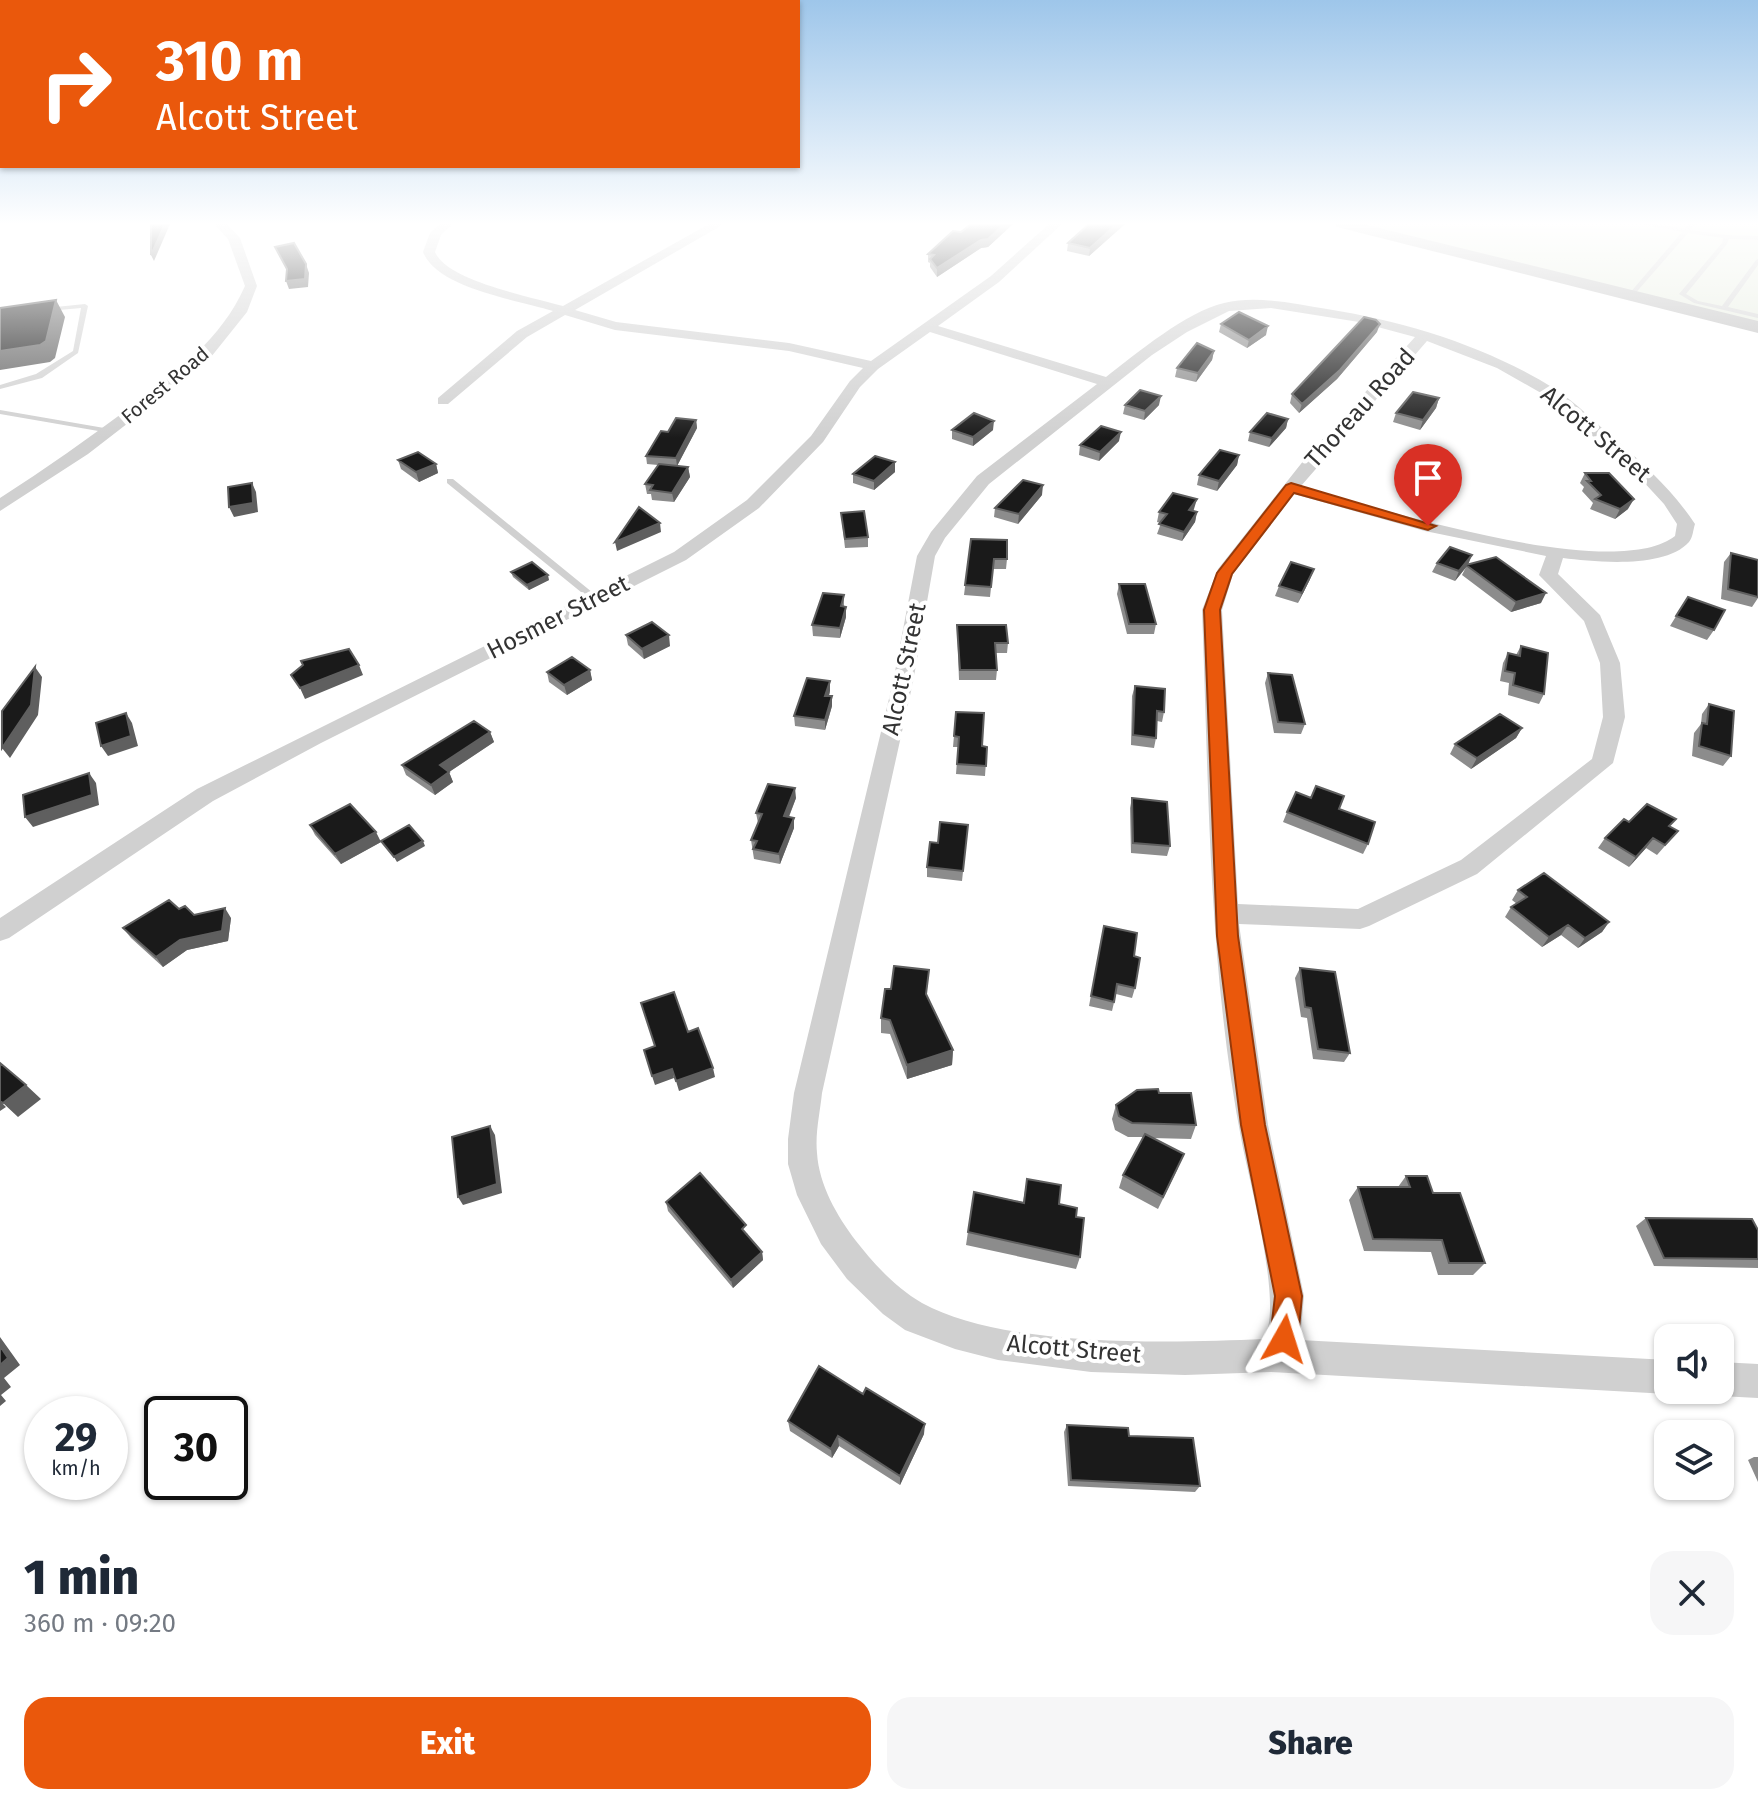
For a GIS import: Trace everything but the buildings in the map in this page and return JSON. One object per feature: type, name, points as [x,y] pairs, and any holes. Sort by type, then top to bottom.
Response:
[{"type":"street","name":"Forest Road","points":[[0,506],[110,431],[202,359],[240,312],[247,295]]},
{"type":"street","points":[[514,295],[615,326],[789,347],[873,366]]},
{"type":"street","points":[[443,401],[498,351],[589,295]]},
{"type":"street","name":"Hosmer Street","points":[[0,931],[205,795],[680,556],[753,504],[817,439],[855,384],[873,366],[973,295]]},
{"type":"street","points":[[1632,295],[1758,327]]},
{"type":"street","name":"Alcott Street","points":[[1291,488],[1374,513],[1556,553],[1615,557],[1646,554],[1668,549],[1683,538],[1686,524],[1671,501],[1646,475],[1553,394],[1502,365],[1424,336],[1320,310],[1271,304],[1226,307],[1182,329],[983,480],[937,536],[926,556],[903,682],[808,1093],[802,1154],[814,1202],[842,1251],[874,1284],[914,1317],[967,1337],[1051,1352],[1213,1358],[1271,1355],[1654,1376]]},
{"type":"street","points":[[934,323],[1116,378]]},
{"type":"street","name":"Thoreau Road","points":[[1271,1355],[1284,1339],[1288,1296],[1251,1111],[1226,913],[1218,715],[1211,643],[1212,610],[1224,573],[1291,488],[1424,336]]},
{"type":"street","points":[[1226,913],[1360,919],[1469,867],[1602,763],[1614,717],[1610,663],[1593,619],[1548,575],[1556,553]]},
{"type":"street","points":[[1734,1380],[1758,1381]]},
{"type":"lane","points":[[1684,295],[1696,302],[1758,316]]},
{"type":"lane","points":[[1724,308],[1733,295]]},
{"type":"lane","points":[[0,387],[39,376],[76,352],[85,306],[43,310]]},
{"type":"lane","points":[[0,412],[110,431]]},
{"type":"lane","points":[[450,481],[595,599]]},
{"type":"shaded area","points":[[1646,295],[1758,295],[1758,323]]},
{"type":"route","points":[[1284,1339],[1288,1296],[1253,1125],[1227,936],[1218,715],[1211,643],[1212,610],[1224,573],[1291,488],[1428,526]]}]
